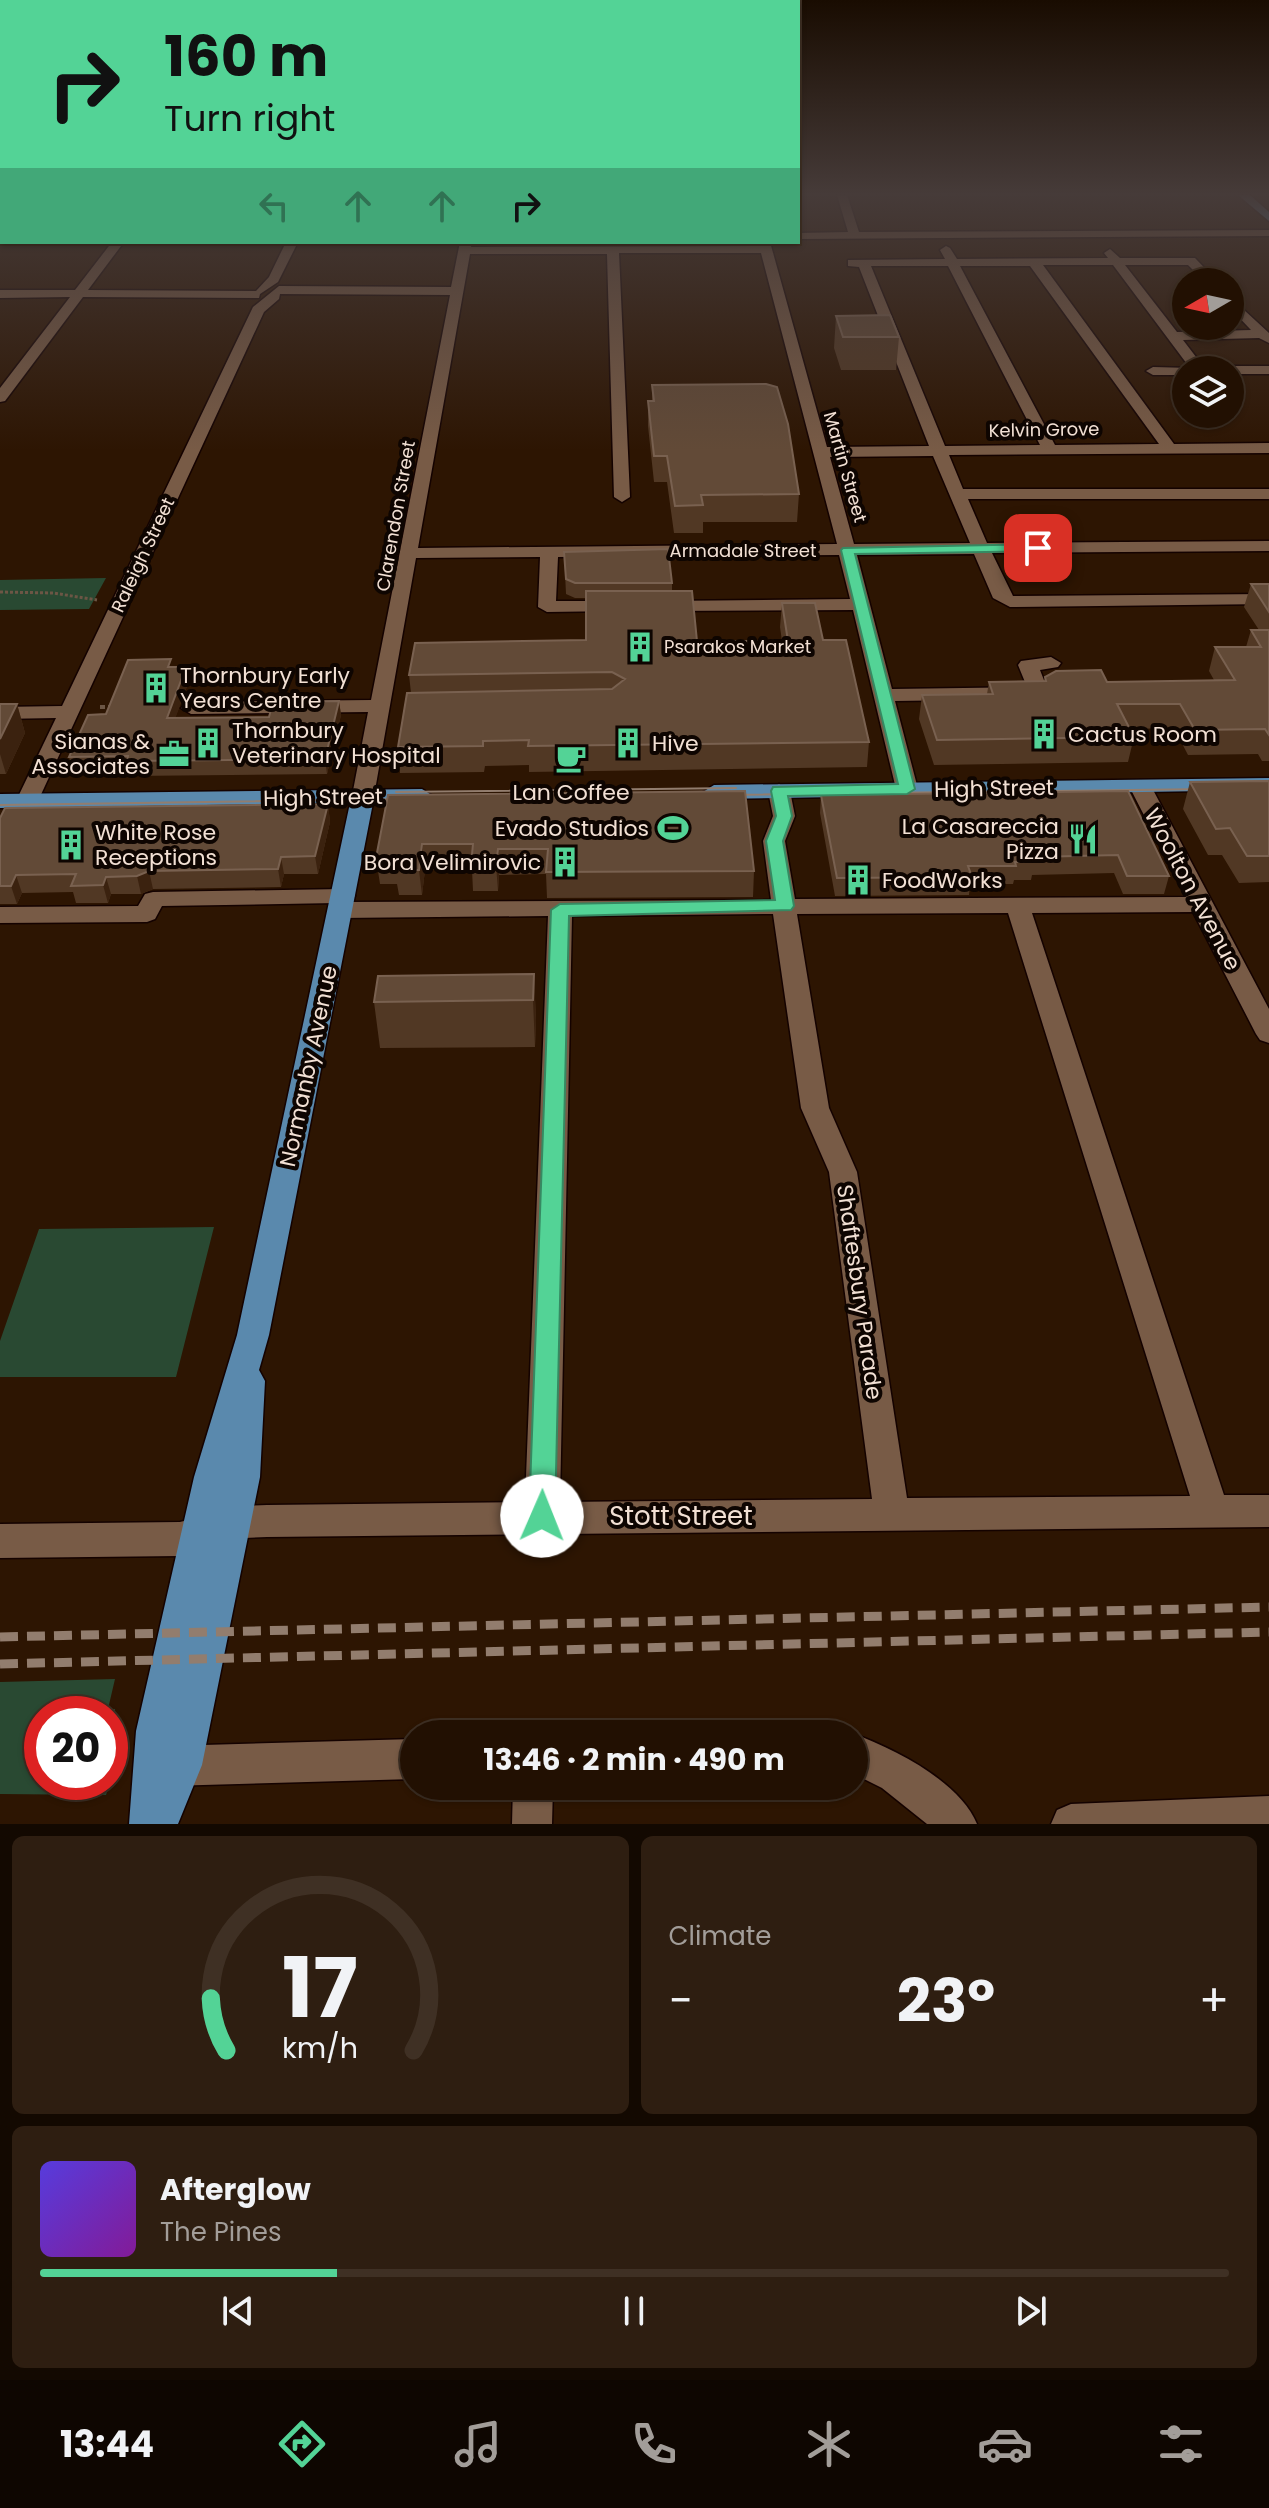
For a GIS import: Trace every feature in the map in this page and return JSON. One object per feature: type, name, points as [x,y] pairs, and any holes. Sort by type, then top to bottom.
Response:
[{"type":"main road","name":"High Street","points":[[699,792],[1269,784]]},
{"type":"main road","name":"High Street","points":[[0,801],[443,795]]},
{"type":"main road","name":"Normanby Avenue","points":[[158,1824],[215,1531],[243,1477],[253,1335],[363,796]]},
{"type":"main road","name":"Normanby Avenue","points":[[149,1824],[167,1766]]},
{"type":"street","points":[[0,398],[89,280]]},
{"type":"street","name":"Raleigh Street","points":[[27,801],[258,296],[276,290],[279,280]]},
{"type":"street","name":"Clarendon Street","points":[[363,796],[459,280]]},
{"type":"street","points":[[614,280],[622,497]]},
{"type":"street","name":"Martin Street","points":[[773,280],[847,550],[907,789]]},
{"type":"street","points":[[865,280],[1002,598],[1010,602],[1269,599]]},
{"type":"street","points":[[961,280],[1050,450]]},
{"type":"street","points":[[1047,280],[1170,449]]},
{"type":"street","points":[[1131,280],[1172,335]]},
{"type":"street","points":[[0,294],[232,293],[258,296],[276,290],[457,291]]},
{"type":"street","points":[[1244,315],[1266,338]]},
{"type":"street","points":[[1244,338],[1266,338]]},
{"type":"street","points":[[1176,340],[1188,356]]},
{"type":"street","points":[[1244,370],[1269,370]]},
{"type":"street","points":[[1153,371],[1172,371]]},
{"type":"street","name":"Kelvin Grove","points":[[820,452],[1269,448]]},
{"type":"street","points":[[957,494],[1269,494]]},
{"type":"street","name":"Armadale Street","points":[[409,553],[1269,546]]},
{"type":"street","points":[[549,552],[547,607],[861,604]]},
{"type":"street","points":[[884,695],[1039,693],[1028,665],[1051,663]]},
{"type":"street","points":[[191,708],[407,709]]},
{"type":"street","points":[[0,713],[69,712]]},
{"type":"street","name":"Woolton Avenue","points":[[1140,786],[1269,1034]]},
{"type":"street","name":"Shaftesbury Parade","points":[[779,791],[784,816],[774,841],[815,1108],[843,1172],[892,1516]]},
{"type":"street","points":[[0,915],[147,914],[153,899],[560,910],[1202,904]]},
{"type":"street","points":[[1018,907],[1212,1511]]},
{"type":"street","points":[[542,1516],[560,910]]},
{"type":"street","name":"Stott Street","points":[[0,1541],[215,1531],[267,1521],[1269,1511]]},
{"type":"street","points":[[167,1766],[400,1759]]},
{"type":"street","points":[[868,1759],[907,1779],[957,1824]]},
{"type":"street","points":[[532,1824],[533,1800]]},
{"type":"street","points":[[1071,1824],[1269,1816]]},
{"type":"path","points":[[0,592],[53,593],[97,600]]},
{"type":"path","points":[[100,707],[125,707]]},
{"type":"green space","points":[[106,578],[89,609],[0,610],[0,580]]},
{"type":"green space","points":[[214,1227],[176,1377],[0,1377],[0,1341],[39,1229]]},
{"type":"green space","points":[[115,1679],[111,1696],[24,1696],[24,1794],[0,1794],[0,1682]]},
{"type":"building","points":[[890,315],[899,337],[843,337],[836,316]]},
{"type":"building","points":[[766,384],[777,387],[788,424],[799,494],[701,495],[703,505],[675,506],[667,456],[654,456],[648,401],[654,401],[652,385]]},
{"type":"building","points":[[668,549],[672,583],[575,583],[566,579],[564,552]]},
{"type":"building","points":[[1251,584],[1269,584],[1269,612]]},
{"type":"building","points":[[586,591],[692,591],[697,641],[788,641],[782,603],[815,603],[823,640],[846,640],[869,742],[528,746],[529,740],[483,741],[483,746],[398,747],[407,693],[612,689],[625,679],[612,672],[409,675],[415,643],[586,640]]},
{"type":"building","points":[[1251,630],[1269,630],[1269,735],[1265,729],[1195,730],[1180,704],[1117,704],[1134,737],[937,740],[922,695],[993,694],[989,682],[1046,681],[1045,677],[1056,671],[1101,670],[1107,682],[1235,680],[1215,647],[1261,647]]},
{"type":"building","points":[[171,659],[168,667],[186,667],[167,718],[269,717],[273,702],[339,701],[325,759],[127,761],[128,756],[69,757],[88,715],[106,714],[128,660]]},
{"type":"building","points":[[0,704],[17,704],[0,739]]},
{"type":"building","points":[[1269,781],[1269,856],[1247,856],[1230,828],[1216,829],[1190,782]]},
{"type":"building","points":[[745,791],[754,871],[546,872],[548,849],[498,849],[496,865],[471,865],[473,844],[422,844],[419,870],[396,870],[398,858],[376,858],[388,795]]},
{"type":"building","points":[[1128,791],[1169,876],[1127,876],[1118,855],[1034,857],[1035,862],[1015,862],[1016,866],[968,866],[972,877],[837,878],[821,795]]},
{"type":"building","points":[[328,804],[315,856],[281,857],[278,869],[149,871],[137,876],[106,877],[103,885],[71,886],[76,874],[16,875],[11,886],[0,886],[0,818],[5,808]]},
{"type":"building","points":[[534,974],[533,1000],[374,1002],[378,976]]},
{"type":"tram line","points":[[1196,782],[1269,781]]},
{"type":"tram line","points":[[396,792],[736,788]]},
{"type":"tram line","points":[[725,795],[1209,789]]},
{"type":"tram line","points":[[0,805],[409,799]]},
{"type":"railway","points":[[0,1637],[1269,1607]]},
{"type":"railway","points":[[0,1664],[1269,1632]]},
{"type":"place","name":"Psarakos Market","points":[[640,647]]},
{"type":"place","name":"Thornbury Early Years Centre","points":[[156,688]]},
{"type":"place","name":"Cactus Room","points":[[1044,734]]},
{"type":"place","name":"Thornbury Veterinary Hospital","points":[[208,743]]},
{"type":"place","name":"Hive","points":[[628,743]]},
{"type":"place","name":"Sianas & Associates","points":[[174,754]]},
{"type":"place","name":"Lan Coffee","points":[[571,758]]},
{"type":"place","name":"Evado Studios","points":[[673,828]]},
{"type":"place","name":"La Casareccia Pizza","points":[[1083,839]]},
{"type":"place","name":"White Rose Receptions","points":[[71,845]]},
{"type":"place","name":"Bora Velimirovic","points":[[565,862]]},
{"type":"place","name":"FoodWorks","points":[[858,880]]},
{"type":"route","points":[[542,1516],[560,910],[785,906],[774,841],[784,816],[779,791],[907,789],[847,550],[1038,548]]}]
